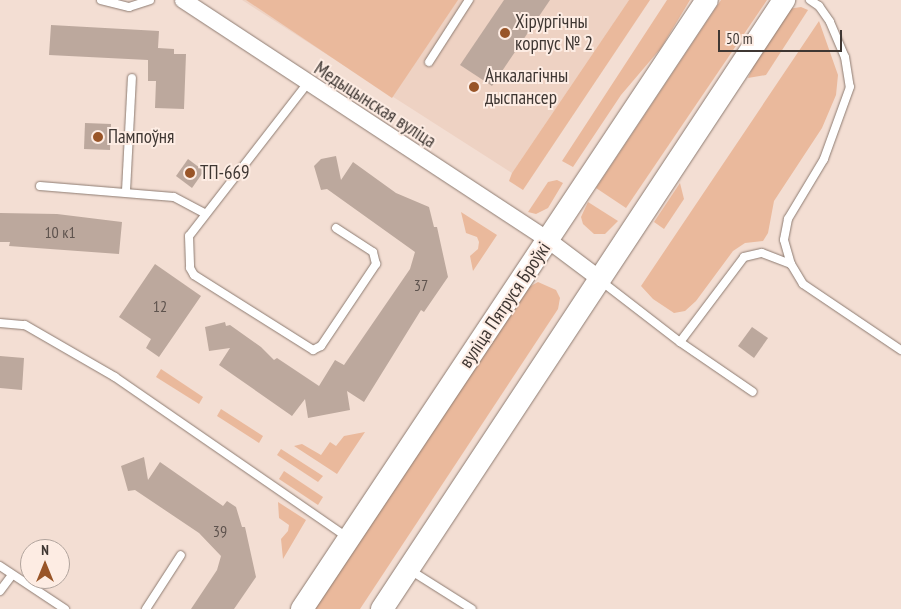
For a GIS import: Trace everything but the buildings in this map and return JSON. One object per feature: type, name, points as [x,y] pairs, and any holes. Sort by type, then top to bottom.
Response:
[{"type":"main road","name":"вуліца Пятруся Броўкі","points":[[302,609],[707,0]]},
{"type":"main road","points":[[382,609],[784,0]]},
{"type":"street","name":"Медыцынская вуліца","points":[[183,0],[307,84],[548,240],[600,279]]},
{"type":"lane","points":[[102,0],[129,7],[150,0]]},
{"type":"lane","points":[[429,62],[469,0]]},
{"type":"lane","points":[[810,0],[819,6],[830,22],[845,57],[850,87],[824,159],[788,219],[784,240],[790,264],[803,284],[901,350]]},
{"type":"lane","points":[[126,192],[132,78]]},
{"type":"lane","points":[[307,84],[188,236],[188,260],[194,275],[313,350],[321,346],[376,264],[373,252],[336,228]]},
{"type":"lane","points":[[40,186],[174,197],[206,214]]},
{"type":"lane","points":[[680,342],[744,257],[762,253],[790,264]]},
{"type":"lane","points":[[600,279],[680,342],[753,392]]},
{"type":"lane","points":[[0,323],[25,325],[115,377],[349,539]]},
{"type":"lane","points":[[146,609],[181,556]]},
{"type":"lane","points":[[0,566],[65,609]]},
{"type":"lane","points":[[408,569],[472,609]]},
{"type":"lane","points":[[0,591],[12,575]]},
{"type":"shaded area","name":"Анкалагічны дыспансер","points":[[242,0],[629,0],[512,173]]},
{"type":"shaded area","points":[[246,0],[458,0],[392,98]]},
{"type":"shaded area","points":[[629,0],[650,0],[523,190],[509,181],[512,173]]},
{"type":"shaded area","points":[[667,0],[690,0],[661,48],[621,95],[573,167],[562,161]]},
{"type":"shaded area","points":[[721,0],[767,0],[626,208],[596,188]]},
{"type":"shaded area","points":[[801,7],[808,10],[766,75],[748,78],[757,58],[788,9]]},
{"type":"shaded area","points":[[819,21],[838,75],[836,95],[822,128],[774,201],[768,233],[763,241],[745,243],[733,251],[696,301],[685,311],[674,313],[653,299],[641,286]]},
{"type":"shaded area","points":[[557,180],[563,183],[548,208],[536,214],[528,212],[548,182]]},
{"type":"shaded area","points":[[680,183],[684,199],[664,229],[654,222]]},
{"type":"shaded area","points":[[588,202],[618,221],[605,234],[594,234],[583,224],[581,217]]},
{"type":"shaded area","points":[[461,212],[497,235],[473,271],[470,256],[478,249],[479,242],[477,237],[466,233]]},
{"type":"shaded area","points":[[538,282],[556,290],[560,298],[558,309],[360,609],[315,609],[529,287]]},
{"type":"shaded area","points":[[161,369],[203,397],[199,404],[156,377]]},
{"type":"shaded area","points":[[221,409],[263,436],[259,443],[217,416]]},
{"type":"shaded area","points":[[365,432],[337,474],[294,446],[302,444],[321,455],[330,442],[336,446],[344,436]]},
{"type":"shaded area","points":[[281,449],[323,476],[318,482],[277,455]]},
{"type":"shaded area","points":[[284,471],[323,497],[318,505],[279,479]]},
{"type":"shaded area","points":[[278,502],[306,520],[283,559],[281,539],[288,531],[289,525],[279,518]]},
{"type":"place","name":"Хірургічны корпус № 2","points":[[505,33]]},
{"type":"place","name":"Анкалагічны дыспансер","points":[[474,87]]},
{"type":"place","name":"Пампоўня","points":[[98,137]]},
{"type":"place","name":"ТП-669","points":[[190,173]]}]
